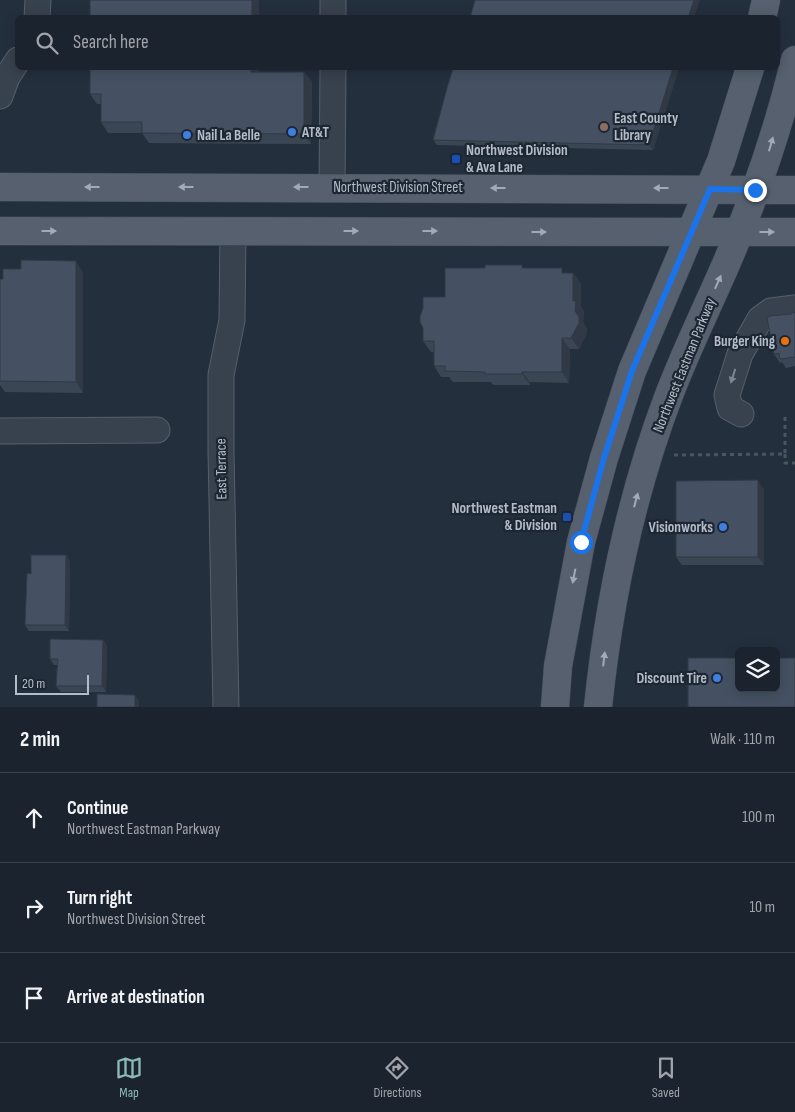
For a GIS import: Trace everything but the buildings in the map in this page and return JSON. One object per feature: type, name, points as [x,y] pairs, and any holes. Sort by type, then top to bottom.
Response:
[{"type":"main road","points":[[763,15],[766,0]]},
{"type":"main road","name":"Northwest Eastman Parkway","points":[[598,707],[608,623],[620,561],[649,455],[668,396],[724,270],[755,190],[766,160],[795,60]]},
{"type":"main road","points":[[555,707],[558,666],[581,542],[604,458],[632,371],[723,156],[749,70]]},
{"type":"main road","name":"Northwest Division Street","points":[[0,187],[795,190]]},
{"type":"main road","points":[[0,231],[795,232]]},
{"type":"street","points":[[37,15],[38,0]]},
{"type":"street","points":[[333,0],[333,15]]},
{"type":"street","points":[[0,96],[7,77],[15,65]]},
{"type":"street","points":[[332,187],[333,70]]},
{"type":"street","name":"East Terrace","points":[[226,707],[221,375],[232,320],[233,232]]},
{"type":"street","points":[[741,414],[730,408],[727,395],[740,354],[760,319],[771,311],[795,308]]},
{"type":"street","points":[[0,431],[157,430]]},
{"type":"path","points":[[785,414],[785,463],[795,463]]},
{"type":"path","points":[[649,455],[785,454]]},
{"type":"place","name":"East County Library","points":[[604,127]]},
{"type":"place","name":"AT&T","points":[[292,132]]},
{"type":"place","name":"Nail La Belle","points":[[187,135]]},
{"type":"place","name":"Northwest Division & Ava Lane","points":[[456,159]]},
{"type":"place","name":"Burger King","points":[[785,341]]},
{"type":"place","name":"Northwest Eastman & Division","points":[[567,517]]},
{"type":"place","name":"Visionworks","points":[[723,527]]},
{"type":"place","name":"Discount Tire","points":[[717,678]]},
{"type":"route","points":[[581,542],[604,458],[632,371],[710,189],[755,190]]}]
